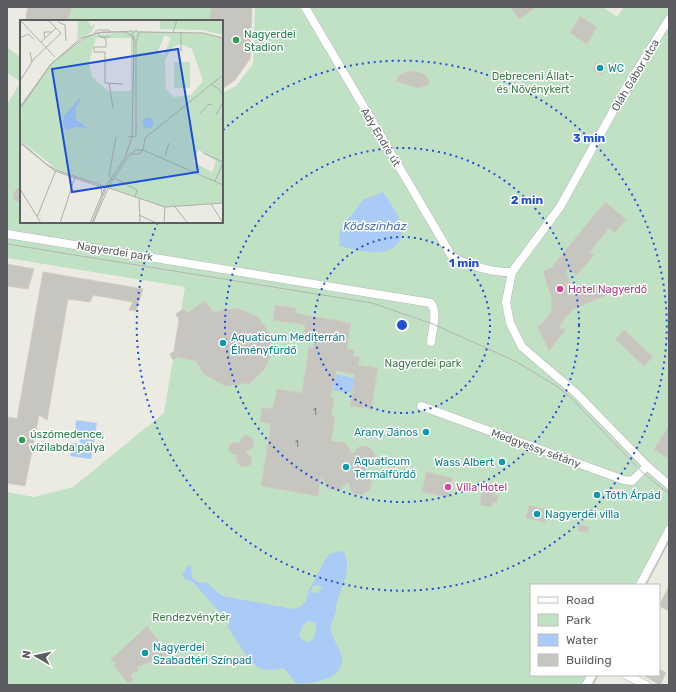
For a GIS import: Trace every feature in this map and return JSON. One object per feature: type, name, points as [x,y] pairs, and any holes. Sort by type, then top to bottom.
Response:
[{"type":"street","name":"Ady Endre út","points":[[305,7],[451,255],[462,262],[505,273],[512,272]]},
{"type":"street","name":"Oláh Gábor utca","points":[[512,272],[560,207],[627,86],[669,19]]},
{"type":"street","name":"Nagyerdei park","points":[[7,234],[431,303],[434,307],[430,342]]},
{"type":"street","points":[[512,272],[507,289],[507,313],[510,323],[522,347],[576,394],[647,466],[669,485]]},
{"type":"street","name":"Medgyessy sétány","points":[[422,406],[624,480],[632,481],[647,466]]},
{"type":"street","points":[[641,584],[669,530]]},
{"type":"street","points":[[586,685],[591,676]]},
{"type":"street","points":[[628,676],[646,685]]},
{"type":"green space","points":[[71,7],[212,7],[209,20],[68,20]]},
{"type":"green space","name":"Nagyerdei park","points":[[255,7],[603,7],[617,17],[624,7],[669,7],[669,530],[641,584],[530,584],[530,676],[591,676],[586,685],[7,685],[7,492],[34,497],[73,487],[164,413],[185,287],[7,258],[7,104],[20,84],[20,223],[223,223],[223,92],[236,86],[253,64]]},
{"type":"green space","points":[[7,47],[20,57],[20,81],[7,73]]},
{"type":"water","name":"Ködszínház","points":[[383,192],[400,221],[402,233],[400,240],[395,246],[381,252],[363,251],[339,246],[340,230],[363,200]]},
{"type":"water","points":[[335,374],[355,378],[352,393],[333,390]]},
{"type":"water","points":[[76,420],[97,423],[91,459],[70,456],[72,443],[81,444],[75,430]]},
{"type":"water","points":[[340,551],[344,552],[347,566],[345,579],[331,624],[332,634],[341,654],[342,665],[336,674],[331,677],[313,682],[296,683],[284,668],[267,670],[262,669],[252,662],[227,626],[230,624],[192,581],[186,580],[182,575],[188,565],[191,566],[192,578],[200,583],[206,582],[222,596],[293,609],[300,607],[306,601],[308,592],[326,558],[330,554]],"holes":[[[317,585],[322,587],[318,593],[311,592],[313,586]],[[309,621],[315,623],[316,631],[314,637],[308,643],[300,638],[299,634],[304,624]]]},
{"type":"building","points":[[28,7],[71,7],[68,20],[27,20],[26,15]]},
{"type":"building","name":"Nagyerdei Stadion","points":[[212,7],[252,7],[250,59],[235,80],[223,88],[223,20],[209,20]]},
{"type":"building","points":[[510,7],[536,7],[519,19]]},
{"type":"building","points":[[580,16],[597,27],[587,44],[570,33]]},
{"type":"building","name":"WC","points":[[598,62],[606,67],[602,75],[593,70]]},
{"type":"building","points":[[413,71],[425,74],[430,84],[418,88],[396,81],[399,76],[405,72]]},
{"type":"building","points":[[20,186],[20,203],[14,199],[13,193]]},
{"type":"building","name":"Hotel Nagyerdő","points":[[605,202],[626,219],[615,233],[609,228],[590,252],[594,255],[577,275],[566,269],[573,295],[603,284],[606,295],[574,309],[565,318],[559,328],[566,329],[549,351],[537,326],[541,325],[552,310],[551,297],[543,271],[551,268]]},
{"type":"building","points":[[7,264],[34,269],[28,289],[7,286]]},
{"type":"building","points":[[43,272],[143,289],[136,311],[129,310],[133,302],[93,295],[90,302],[68,299],[47,420],[39,415],[25,486],[7,483],[7,425],[9,417],[17,419]]},
{"type":"building","name":"Aquaticum Mediterrán Élményfürdő","points":[[205,301],[213,312],[238,308],[258,317],[270,334],[271,355],[264,370],[250,383],[225,386],[204,374],[196,361],[177,357],[173,360],[170,354],[174,351],[179,320],[176,314],[183,309],[187,313]]},
{"type":"building","points":[[275,305],[296,308],[295,313],[351,323],[347,349],[354,350],[353,356],[360,357],[358,365],[378,368],[371,409],[350,406],[355,374],[336,371],[331,397],[334,398],[331,416],[335,417],[331,441],[346,443],[352,454],[360,446],[369,447],[375,454],[373,465],[364,471],[372,480],[370,490],[362,495],[352,493],[348,482],[339,490],[329,489],[321,476],[318,496],[261,486],[271,424],[260,422],[262,407],[273,409],[277,389],[302,393],[309,347],[313,348],[315,335],[304,333],[305,325],[273,320]]},
{"type":"building","points":[[624,330],[653,357],[644,366],[615,339]]},
{"type":"building","points":[[669,426],[669,459],[654,449]]},
{"type":"building","points":[[245,435],[251,437],[254,441],[253,447],[246,452],[252,458],[251,464],[246,467],[240,466],[236,460],[237,455],[232,454],[229,451],[229,445],[234,442],[240,443],[241,438]]},
{"type":"building","points":[[426,472],[452,478],[448,497],[422,492]]},
{"type":"building","points":[[482,491],[494,492],[494,495],[498,495],[497,503],[493,502],[492,507],[480,505]]},
{"type":"building","name":"Nagyerdei villa","points":[[529,505],[548,510],[545,522],[526,518]]},
{"type":"building","points":[[579,525],[589,527],[588,532],[578,531]]},
{"type":"building","points":[[669,586],[669,611],[660,606]]},
{"type":"building","name":"Nagyerdei Szabadtéri Színpad","points":[[147,626],[170,655],[137,667],[138,671],[131,674],[133,681],[128,683],[114,666],[116,663],[111,657],[116,655]]},
{"type":"building","points":[[660,670],[666,673],[660,685],[645,676],[660,676]]},
{"type":"tram line","points":[[7,244],[372,303],[433,324],[517,362],[558,387],[572,399],[642,472],[669,494]]},
{"type":"tram line","points":[[647,584],[669,541]]},
{"type":"tram line","points":[[593,685],[598,676]]},
{"type":"place","name":"Nagyerdei Stadion","points":[[236,40]]},
{"type":"place","name":"WC","points":[[600,68]]},
{"type":"place","name":"Hotel Nagyerdő","points":[[560,289]]},
{"type":"place","name":"Aquaticum Mediterrán Élményfürdő","points":[[223,343]]},
{"type":"place","name":"Arany János","points":[[426,432]]},
{"type":"place","name":"úszómedence, vízilabda pálya","points":[[22,440]]},
{"type":"place","name":"Wass Albert","points":[[502,462]]},
{"type":"place","name":"Aquaticum Termálfürdő","points":[[346,467]]},
{"type":"place","name":"Villa Hotel","points":[[448,487]]},
{"type":"place","name":"Tóth Árpád","points":[[597,495]]},
{"type":"place","name":"Nagyerdei villa","points":[[537,514]]},
{"type":"place","name":"Nagyerdei Szabadtéri Színpad","points":[[145,653]]},
{"type":"park label","name":"Debreceni Állat- és Növénykert","points":[[533,82]]},
{"type":"park label","name":"Rendezvénytér","points":[[191,617]]}]
